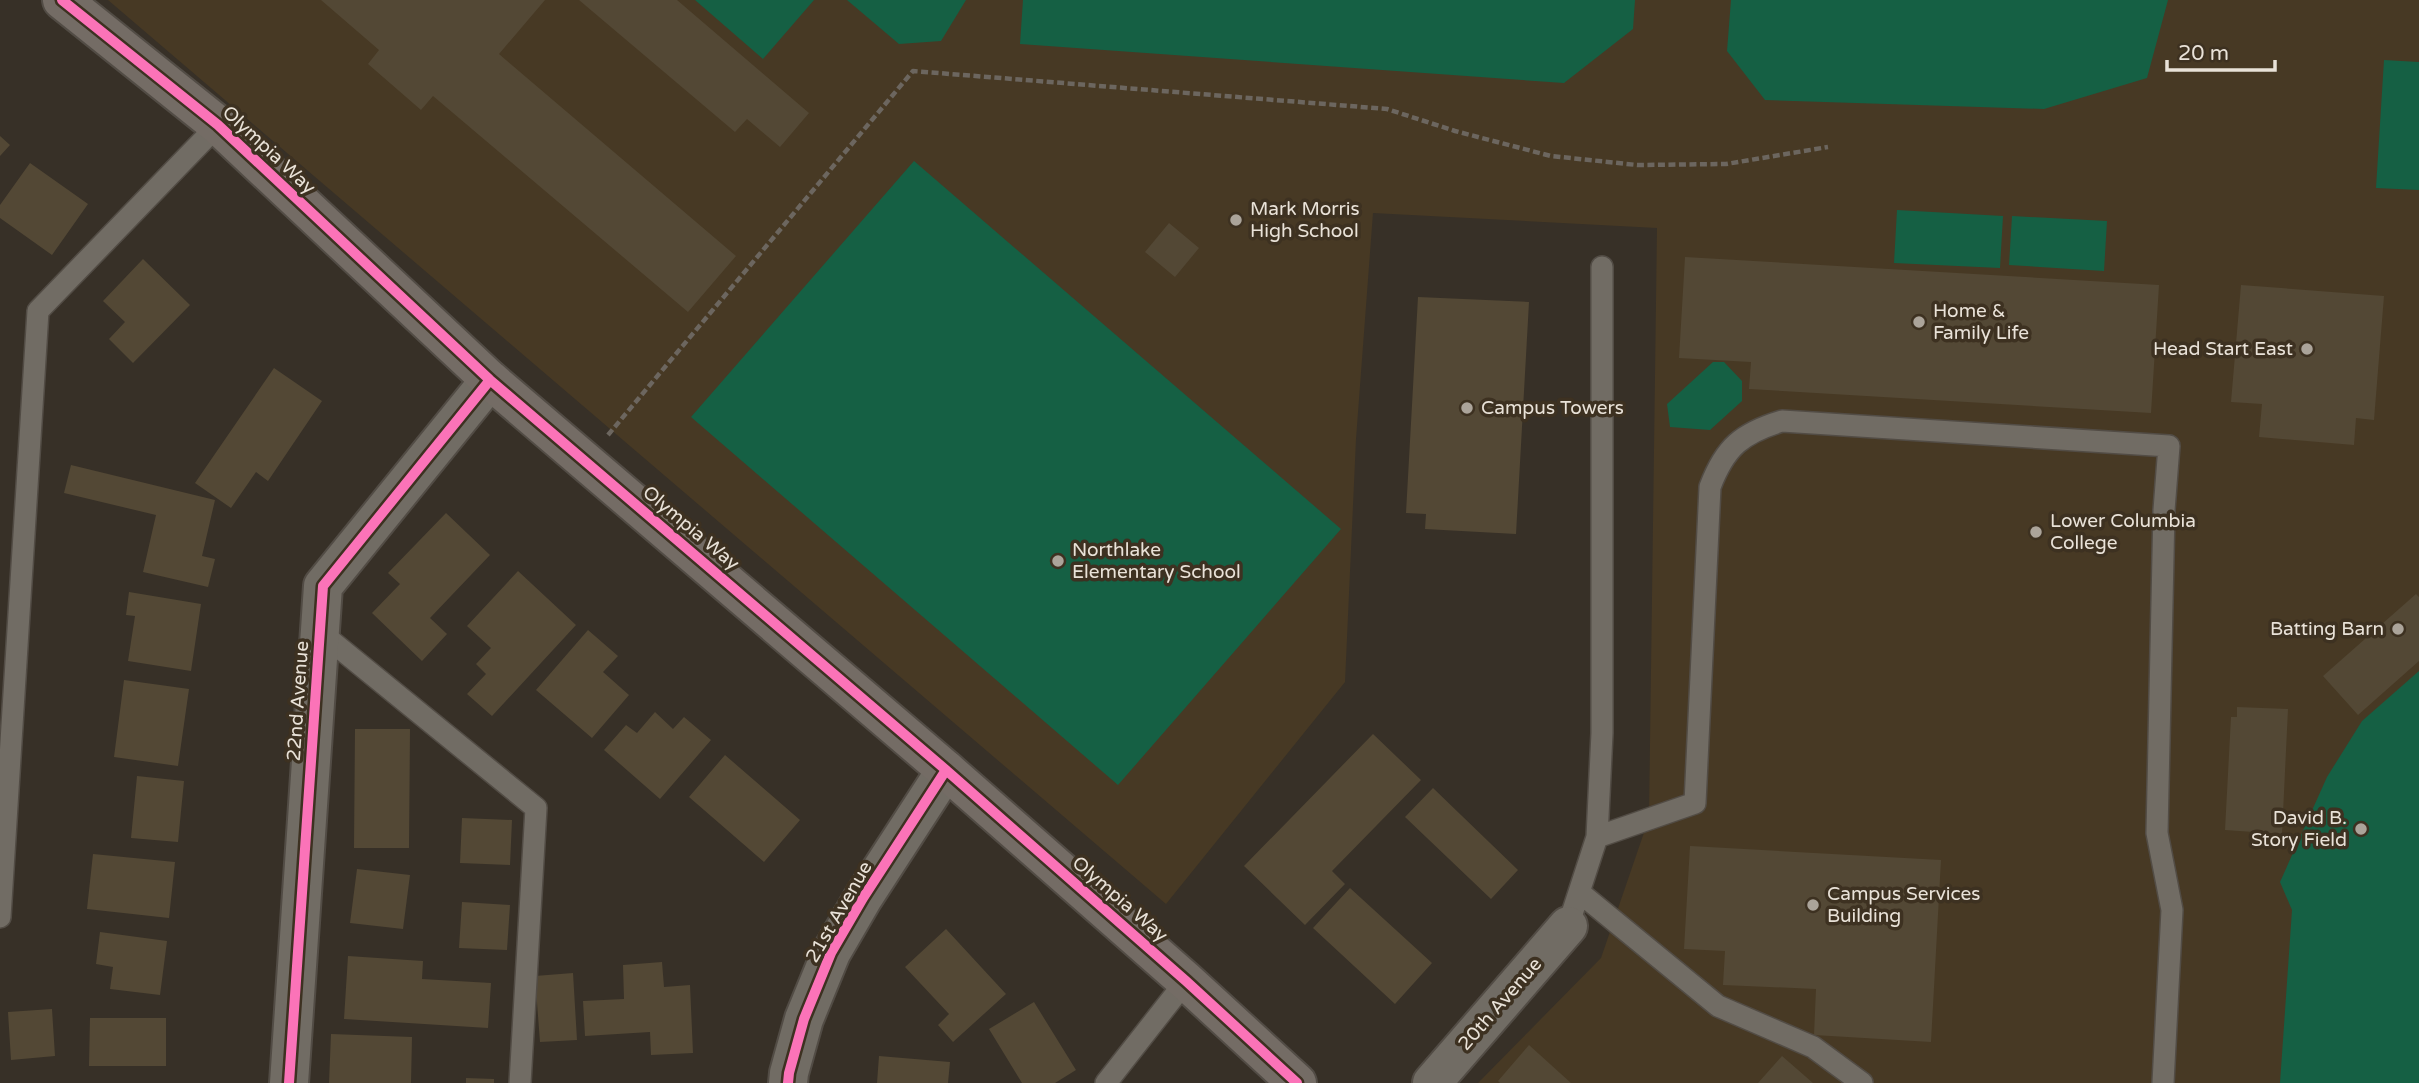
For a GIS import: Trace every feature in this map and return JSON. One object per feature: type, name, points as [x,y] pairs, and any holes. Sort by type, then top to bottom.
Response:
[{"type":"street","name":"Olympia Way","points":[[62,0],[218,125],[490,380],[946,770],[1186,981],[1297,1083]]},
{"type":"street","name":"22nd Avenue","points":[[289,1083],[323,586],[490,380]]},
{"type":"street","name":"21st Avenue","points":[[788,1083],[804,1019],[831,953],[863,898],[946,770]]},
{"type":"street","name":"20th Avenue","points":[[1432,1083],[1573,909]]},
{"type":"lane","points":[[0,917],[38,311],[218,125]]},
{"type":"lane","points":[[1602,267],[1602,733],[1597,837],[1573,909],[1718,1006],[1813,1047],[1862,1083]]},
{"type":"lane","points":[[1597,837],[1695,803],[1710,487],[1720,463],[1736,443],[1757,428],[1782,421],[2169,446],[2164,510],[2157,833],[2172,910],[2163,1083]]},
{"type":"lane","points":[[320,632],[536,808],[520,1083]]},
{"type":"lane","points":[[1106,1083],[1186,981]]},
{"type":"path","points":[[585,462],[913,71],[1387,109],[1455,131],[1551,156],[1637,165],[1726,164],[1828,147]]},
{"type":"shaded area","points":[[108,0],[2419,0],[2419,1083],[1478,1083],[1601,958],[1649,818],[1657,228],[1373,213],[1356,439],[1345,682],[1166,904]]},
{"type":"green space","points":[[695,0],[814,0],[763,59]]},
{"type":"green space","points":[[847,0],[966,0],[941,41],[899,44]]},
{"type":"green space","points":[[1023,0],[1635,0],[1633,29],[1564,83],[1020,44]]},
{"type":"green space","points":[[1731,0],[2168,0],[2147,78],[2044,109],[1765,100],[1727,51]]},
{"type":"green space","points":[[2384,60],[2419,62],[2419,190],[2376,188]]},
{"type":"green space","points":[[914,161],[1341,529],[1118,785],[691,417]]},
{"type":"green space","points":[[1897,210],[2003,216],[2000,268],[1894,263]]},
{"type":"green space","points":[[2012,216],[2107,221],[2104,271],[2009,265]]},
{"type":"green space","points":[[1713,362],[1724,362],[1742,381],[1742,401],[1710,430],[1670,427],[1667,404]]},
{"type":"green space","name":"David B. Story Field","points":[[2419,671],[2419,1083],[2280,1083],[2292,910],[2280,882],[2327,777],[2362,721]]},
{"type":"building","points":[[321,0],[545,0],[499,54],[736,256],[688,312],[433,96],[421,110],[368,64],[379,50]]},
{"type":"building","points":[[579,0],[677,0],[809,113],[780,147],[747,119],[735,132]]},
{"type":"building","points":[[0,136],[10,145],[0,156]]},
{"type":"building","points":[[30,163],[88,204],[52,255],[0,218],[0,205]]},
{"type":"building","points":[[1169,223],[1199,248],[1175,277],[1145,252]]},
{"type":"building","name":"Home & Family Life","points":[[1685,257],[2159,285],[2151,413],[1749,389],[1751,362],[1679,358]]},
{"type":"building","points":[[143,259],[190,305],[133,363],[109,339],[125,322],[103,301]]},
{"type":"building","name":"Head Start East","points":[[2241,285],[2384,296],[2374,420],[2356,418],[2354,445],[2259,437],[2262,404],[2231,402]]},
{"type":"building","name":"Campus Towers","points":[[1418,297],[1529,302],[1516,534],[1425,529],[1426,514],[1406,513]]},
{"type":"building","points":[[274,368],[322,401],[268,481],[256,472],[231,508],[195,483]]},
{"type":"building","points":[[71,465],[215,500],[202,556],[215,559],[208,587],[143,572],[156,515],[64,493]]},
{"type":"building","points":[[446,513],[490,555],[430,618],[447,634],[422,661],[372,613],[400,584],[388,573]]},
{"type":"building","points":[[518,571],[576,625],[492,716],[467,694],[486,674],[476,664],[491,648],[467,626]]},
{"type":"building","points":[[129,592],[201,604],[191,671],[128,661],[135,616],[126,615]]},
{"type":"building","name":"Batting Barn","points":[[2416,594],[2419,597],[2419,661],[2358,715],[2323,676]]},
{"type":"building","points":[[588,630],[618,656],[603,672],[629,695],[592,738],[536,690]]},
{"type":"building","points":[[124,680],[189,689],[178,766],[114,757]]},
{"type":"building","points":[[2237,707],[2288,709],[2282,834],[2225,830],[2231,717],[2237,717]]},
{"type":"building","points":[[655,712],[673,729],[684,717],[711,740],[660,799],[604,750],[626,725],[637,733]]},
{"type":"building","points":[[355,729],[410,729],[409,848],[354,848]]},
{"type":"building","points":[[1373,734],[1421,780],[1332,871],[1345,884],[1305,925],[1244,866]]},
{"type":"building","points":[[725,755],[800,820],[764,862],[689,797]]},
{"type":"building","points":[[137,776],[184,781],[178,842],[131,838]]},
{"type":"building","points":[[1433,788],[1518,870],[1491,899],[1405,817]]},
{"type":"building","points":[[462,818],[512,820],[510,865],[460,863]]},
{"type":"building","name":"Campus Services Building","points":[[1690,846],[1941,860],[1931,1042],[1814,1035],[1816,989],[1723,985],[1725,951],[1684,949]]},
{"type":"building","points":[[93,854],[175,862],[169,918],[87,909]]},
{"type":"building","points":[[357,869],[410,875],[403,929],[350,923]]},
{"type":"building","points":[[1350,888],[1432,963],[1395,1004],[1313,928]]},
{"type":"building","points":[[462,902],[510,905],[507,950],[459,948]]},
{"type":"building","points":[[946,929],[1006,994],[953,1042],[938,1025],[949,1014],[905,967]]},
{"type":"building","points":[[100,932],[167,941],[160,995],[110,989],[113,967],[96,964]]},
{"type":"building","points":[[348,956],[423,961],[422,979],[491,983],[488,1028],[344,1019]]},
{"type":"building","points":[[662,962],[664,987],[690,985],[693,1053],[651,1055],[650,1032],[585,1036],[583,1001],[624,999],[623,965]]},
{"type":"building","points":[[573,973],[577,1040],[540,1042],[535,976]]},
{"type":"building","points":[[1034,1002],[1076,1070],[1055,1083],[1022,1083],[989,1029]]},
{"type":"building","points":[[52,1009],[55,1056],[11,1060],[8,1012]]},
{"type":"building","points":[[90,1018],[166,1018],[166,1066],[89,1066]]},
{"type":"building","points":[[331,1034],[412,1037],[411,1083],[329,1083]]},
{"type":"building","points":[[1529,1045],[1571,1083],[1500,1083],[1498,1081]]},
{"type":"building","points":[[879,1056],[950,1062],[948,1083],[877,1083]]},
{"type":"building","points":[[1782,1056],[1813,1083],[1758,1083]]},
{"type":"building","points":[[466,1078],[494,1079],[494,1083],[466,1083]]},
{"type":"cycle path","points":[[62,0],[218,125],[490,380],[946,770],[1186,981],[1297,1083]]},
{"type":"cycle path","points":[[289,1083],[323,586],[490,380]]},
{"type":"cycle path","points":[[788,1083],[804,1019],[831,953],[863,898],[946,770]]},
{"type":"place","name":"Mark Morris High School","points":[[1236,220]]},
{"type":"place","name":"Home & Family Life","points":[[1919,322]]},
{"type":"place","name":"Head Start East","points":[[2307,349]]},
{"type":"place","name":"Campus Towers","points":[[1467,408]]},
{"type":"place","name":"Lower Columbia College","points":[[2036,532]]},
{"type":"place","name":"Northlake Elementary School","points":[[1058,561]]},
{"type":"place","name":"Batting Barn","points":[[2398,629]]},
{"type":"place","name":"David B. Story Field","points":[[2361,829]]},
{"type":"place","name":"Campus Services Building","points":[[1813,905]]}]
